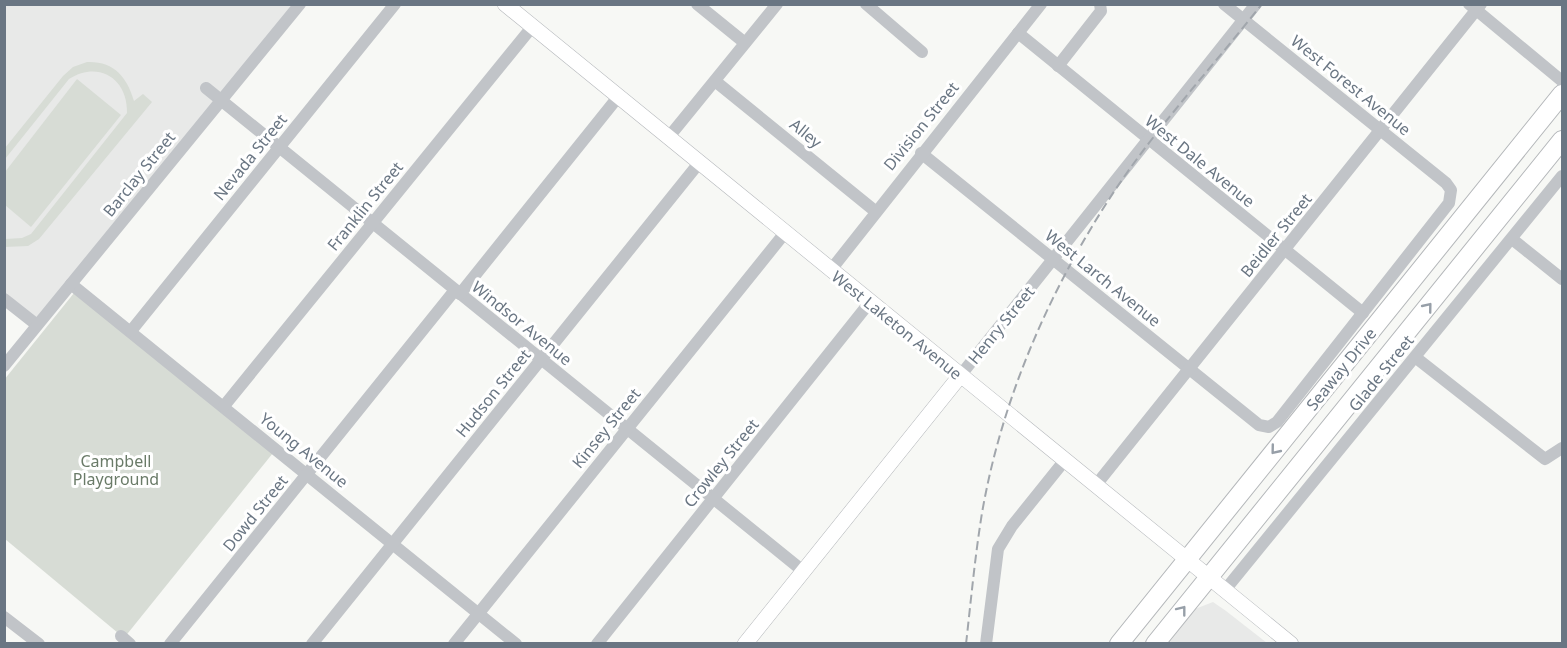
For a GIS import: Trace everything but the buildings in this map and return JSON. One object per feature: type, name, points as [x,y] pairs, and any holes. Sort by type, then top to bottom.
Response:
[{"type":"highway","points":[[1465,260],[1451,259],[1448,248],[1552,117],[1558,99]]},
{"type":"highway","name":"Seaway Drive","points":[[1119,644],[1558,99]]},
{"type":"highway","name":"Seaway Drive","points":[[1155,644],[1465,260],[1560,147]]},
{"type":"highway","points":[[1221,561],[1224,547],[1328,418],[1330,409],[1326,404],[1320,402],[1312,404]]},
{"type":"highway","points":[[1126,644],[1170,589],[1174,574]]},
{"type":"main road","name":"West Laketon Avenue","points":[[511,6],[531,27],[784,234],[1292,644]]},
{"type":"main road","name":"Henry Street","points":[[745,644],[960,376]]},
{"type":"street","name":"Barclay Street","points":[[4,366],[300,4]]},
{"type":"street","name":"Nevada Street","points":[[131,331],[394,4]]},
{"type":"street","points":[[697,4],[745,43]]},
{"type":"street","points":[[668,138],[777,4]]},
{"type":"street","points":[[866,4],[922,52]]},
{"type":"street","points":[[1058,66],[1101,10],[1100,4]]},
{"type":"street","name":"West Forest Avenue","points":[[1224,4],[1446,183],[1451,194],[1449,203],[1363,313]]},
{"type":"street","name":"Henry Street","points":[[960,376],[1256,4]]},
{"type":"street","name":"Division Street","points":[[830,271],[1038,5]]},
{"type":"street","points":[[1475,7],[1563,81]]},
{"type":"street","name":"Beidler Street","points":[[1096,485],[1381,131],[1475,7]]},
{"type":"street","name":"Franklin Street","points":[[224,406],[531,27]]},
{"type":"street","name":"West Dale Avenue","points":[[1018,33],[1363,313]]},
{"type":"street","name":"Alley","points":[[715,81],[875,211]]},
{"type":"street","name":"Windsor Avenue","points":[[206,88],[803,571]]},
{"type":"street","name":"Dowd Street","points":[[170,644],[618,97]]},
{"type":"street","name":"West Larch Avenue","points":[[921,153],[1265,428],[1277,422],[1363,313]]},
{"type":"street","name":"Hudson Street","points":[[312,644],[699,163]]},
{"type":"street","name":"Glade Street","points":[[1225,590],[1563,176]]},
{"type":"street","name":"Kinsey Street","points":[[454,644],[784,234]]},
{"type":"street","points":[[1512,239],[1563,279]]},
{"type":"street","name":"Young Avenue","points":[[71,284],[516,644]]},
{"type":"street","points":[[4,300],[37,325]]},
{"type":"street","name":"Crowley Street","points":[[597,644],[870,302]]},
{"type":"street","points":[[1415,357],[1545,459],[1563,448]]},
{"type":"street","points":[[986,644],[998,549],[1012,526],[1065,460]]},
{"type":"street","points":[[4,617],[39,644]]},
{"type":"shaded area","points":[[4,5],[300,5],[37,325],[5,299]]},
{"type":"shaded area","points":[[1213,602],[1267,643],[1169,643],[1195,609]]},
{"type":"green space","points":[[87,62],[105,64],[118,72],[128,85],[134,101],[143,94],[152,102],[39,239],[28,246],[5,247],[5,239],[22,238],[31,234],[127,113],[123,91],[110,76],[101,72],[80,74],[69,79],[5,159],[5,148],[63,76],[73,67]]},
{"type":"green space","points":[[77,79],[121,115],[31,227],[5,205],[5,172]]},
{"type":"green space","name":"Campbell Playground","points":[[74,293],[273,453],[124,638],[5,539],[4,380]]},
{"type":"railway","points":[[966,644],[982,513],[990,472],[1014,392],[1045,314],[1084,240],[1123,178],[1161,127],[1262,4]]}]
